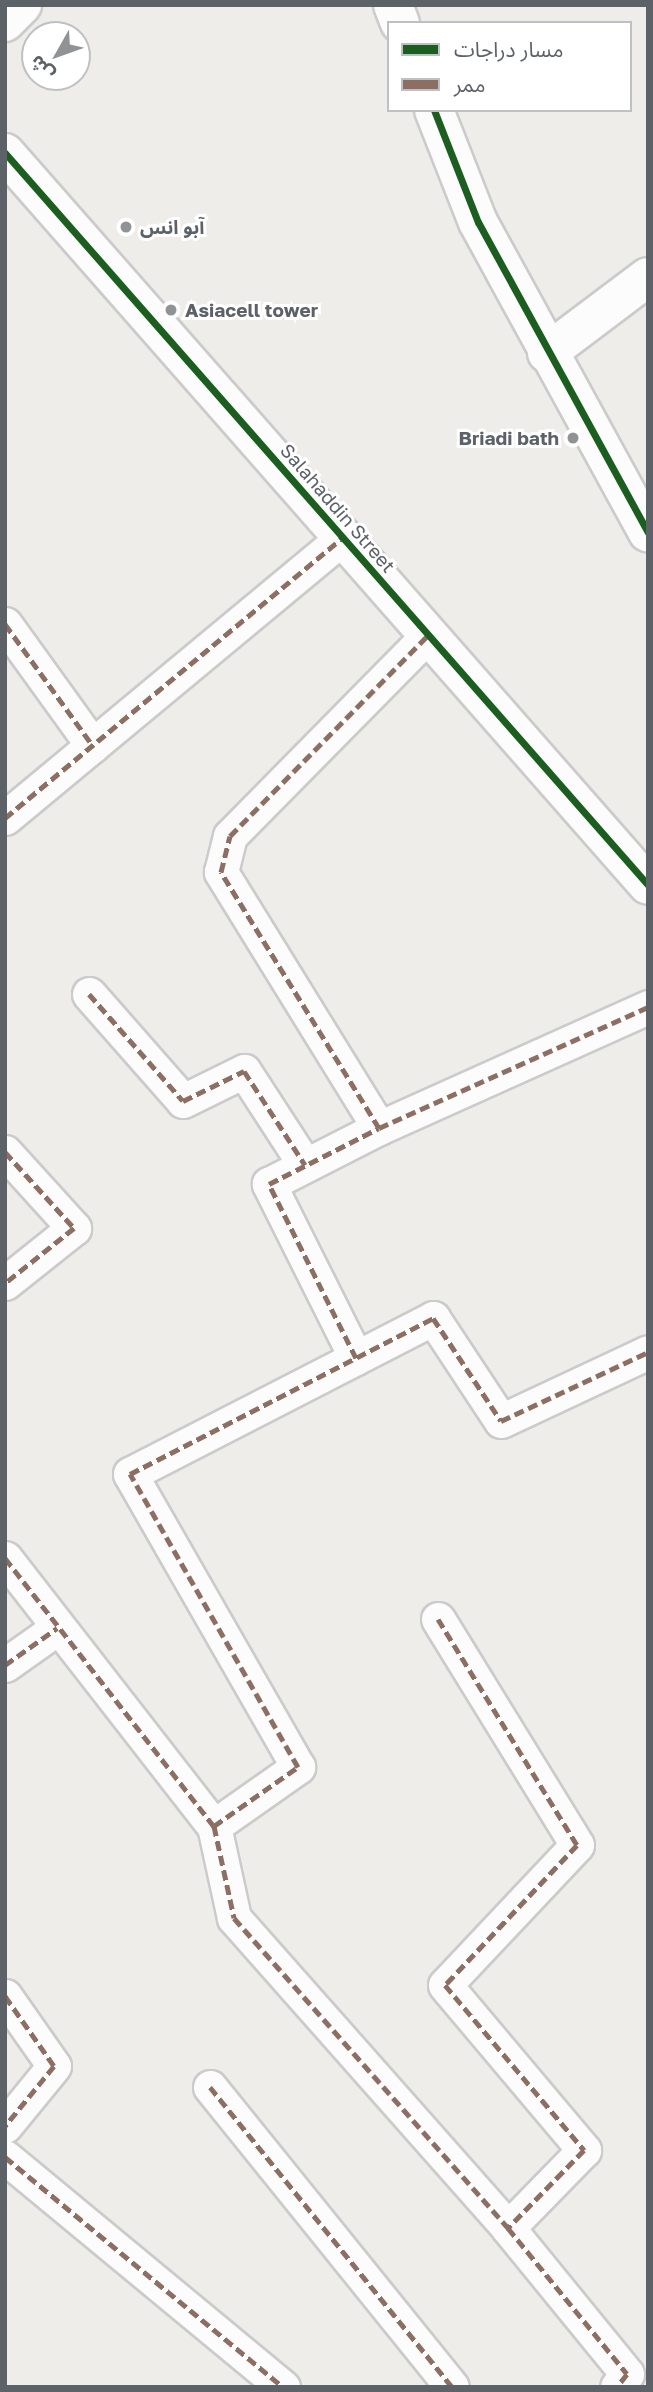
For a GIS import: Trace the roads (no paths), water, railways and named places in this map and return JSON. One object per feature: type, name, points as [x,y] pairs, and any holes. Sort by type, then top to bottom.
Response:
[{"type":"street","points":[[5,22],[22,5]]},
{"type":"street","points":[[435,112],[478,222],[547,353],[648,531]]},
{"type":"street","name":"Salahaddin Street","points":[[5,153],[648,885]]},
{"type":"street","points":[[547,353],[648,277]]},
{"type":"street","points":[[5,818],[343,537]]},
{"type":"street","points":[[5,624],[93,746]]},
{"type":"street","points":[[379,1128],[221,872],[230,836],[428,635]]},
{"type":"street","points":[[89,994],[183,1101],[244,1071],[305,1166]]},
{"type":"street","points":[[356,1358],[269,1184],[379,1128],[648,1007]]},
{"type":"street","points":[[5,1152],[74,1228],[5,1283]]},
{"type":"street","points":[[214,1826],[298,1767],[130,1474],[433,1318],[500,1420],[648,1352]]},
{"type":"street","points":[[5,1558],[214,1826],[234,1918],[508,2228],[627,2374],[617,2387]]},
{"type":"street","points":[[438,1619],[577,1845],[445,1986],[584,2150],[508,2228]]},
{"type":"street","points":[[5,1665],[57,1628]]},
{"type":"street","points":[[5,1996],[54,2066],[5,2126]]},
{"type":"street","points":[[210,2087],[452,2387]]},
{"type":"street","points":[[5,2157],[283,2387]]},
{"type":"place","name":"آبو انس","points":[[126,227]]},
{"type":"place","name":"Asiacell tower","points":[[171,310]]},
{"type":"place","name":"Briadi bath","points":[[573,438]]}]
